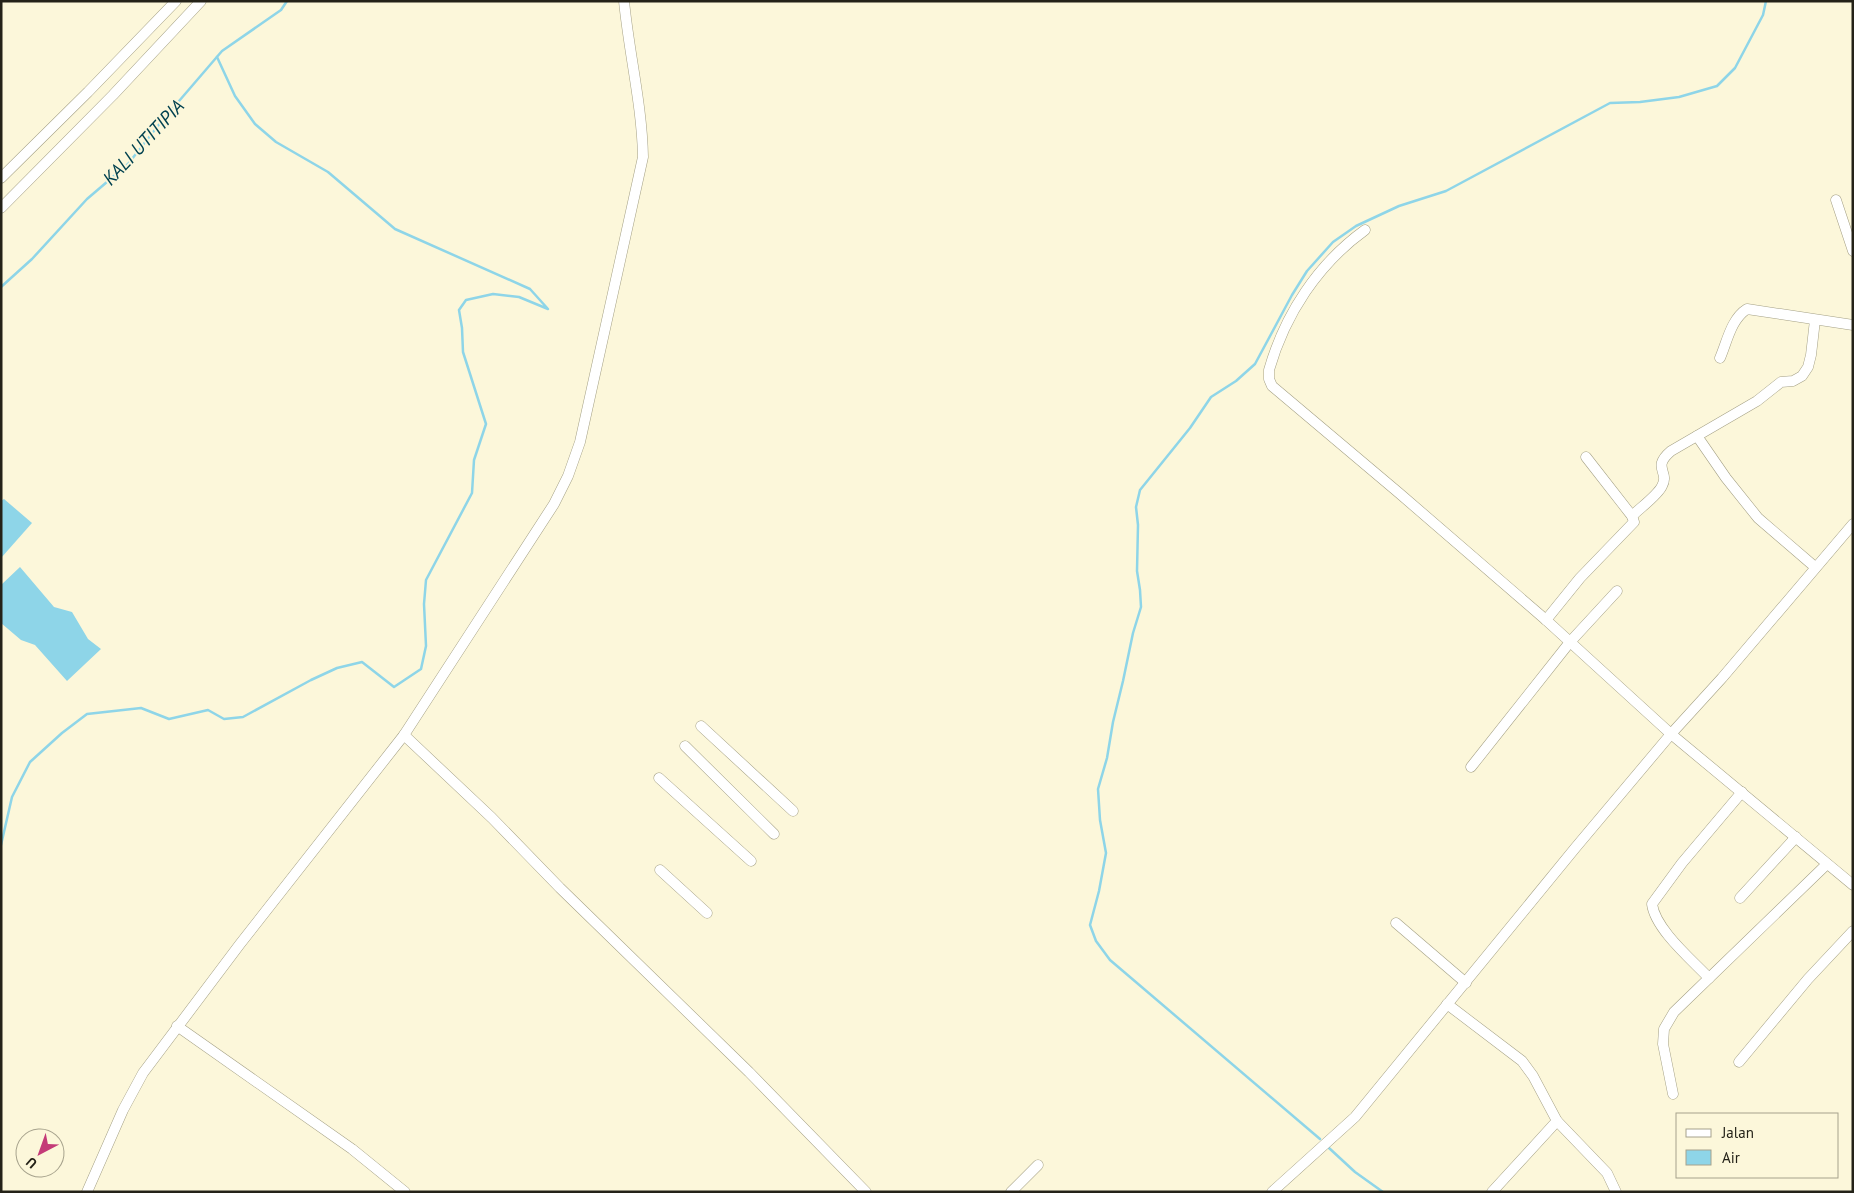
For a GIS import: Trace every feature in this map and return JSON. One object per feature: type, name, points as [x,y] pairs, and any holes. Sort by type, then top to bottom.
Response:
[{"type":"street","points":[[1,178],[176,1]]},
{"type":"street","points":[[1,208],[113,95],[202,1]]},
{"type":"street","points":[[87,1192],[143,1073],[177,1026],[404,734],[554,504],[568,476],[580,442],[643,157],[643,128],[624,1]]},
{"type":"street","points":[[1836,200],[1853,251]]},
{"type":"street","points":[[1365,230],[1348,242],[1335,255],[1297,304],[1285,327],[1270,365],[1270,383],[1546,620],[1671,734],[1853,885]]},
{"type":"street","points":[[1720,358],[1736,321],[1741,312],[1747,309],[1853,325]]},
{"type":"street","points":[[1632,516],[1661,488],[1664,479],[1662,460],[1671,451],[1766,395],[1781,382],[1802,376],[1808,367],[1811,355],[1815,320]]},
{"type":"street","points":[[1697,436],[1726,478],[1758,518],[1815,567]]},
{"type":"street","points":[[1546,620],[1580,578],[1634,522],[1632,516],[1586,457]]},
{"type":"street","points":[[1272,1192],[1356,1117],[1671,734],[1728,671],[1853,524]]},
{"type":"street","points":[[1471,768],[1570,642],[1617,591]]},
{"type":"street","points":[[702,726],[793,811]]},
{"type":"street","points":[[404,734],[492,818],[560,888],[749,1072],[866,1192]]},
{"type":"street","points":[[685,746],[774,834]]},
{"type":"street","points":[[659,778],[751,861]]},
{"type":"street","points":[[1709,978],[1663,928],[1655,916],[1652,904],[1682,864],[1742,792]]},
{"type":"street","points":[[1740,898],[1796,836]]},
{"type":"street","points":[[1673,1094],[1663,1044],[1664,1029],[1674,1012],[1827,864]]},
{"type":"street","points":[[660,870],[707,913]]},
{"type":"street","points":[[1396,923],[1466,983]]},
{"type":"street","points":[[1739,1062],[1808,978],[1853,931]]},
{"type":"street","points":[[1447,1004],[1522,1061],[1533,1076],[1557,1121],[1607,1174],[1616,1192]]},
{"type":"street","points":[[177,1026],[352,1149],[405,1192]]},
{"type":"street","points":[[1492,1192],[1557,1121]]},
{"type":"street","points":[[1011,1192],[1038,1165]]},
{"type":"street","points":[[849,1192],[857,1184]]},
{"type":"water","points":[[4,499],[32,523],[1,558],[1,501]]},
{"type":"water","points":[[20,567],[54,607],[72,612],[88,639],[101,649],[67,681],[35,645],[21,640],[1,623],[1,585]]},
{"type":"waterway","name":"KALI UTITIPIA","points":[[1,287],[32,259],[87,199],[128,164],[222,51],[281,10],[287,1]]},
{"type":"waterway","points":[[1320,1139],[1110,960],[1096,941],[1090,925],[1106,853],[1100,820],[1098,789],[1107,758],[1133,633],[1141,607],[1137,571],[1138,525],[1136,507],[1140,490],[1190,428],[1211,397],[1236,381],[1255,364],[1307,271],[1333,242],[1356,226],[1399,206],[1446,191],[1610,103],[1640,102],[1679,97],[1717,86],[1735,68],[1763,15],[1766,1]]},
{"type":"waterway","points":[[1,845],[12,797],[30,762],[62,733],[87,714],[141,708],[169,719],[208,710],[224,719],[243,717],[337,668],[362,662],[394,687],[421,669],[426,646],[424,604],[426,580],[472,493],[474,460],[486,424],[463,352],[459,310],[466,300],[493,294],[519,297],[548,309],[530,289],[395,229],[328,172],[276,142],[255,124],[235,96],[217,57]]},
{"type":"waterway","points":[[1329,1148],[1355,1172],[1383,1192]]}]
